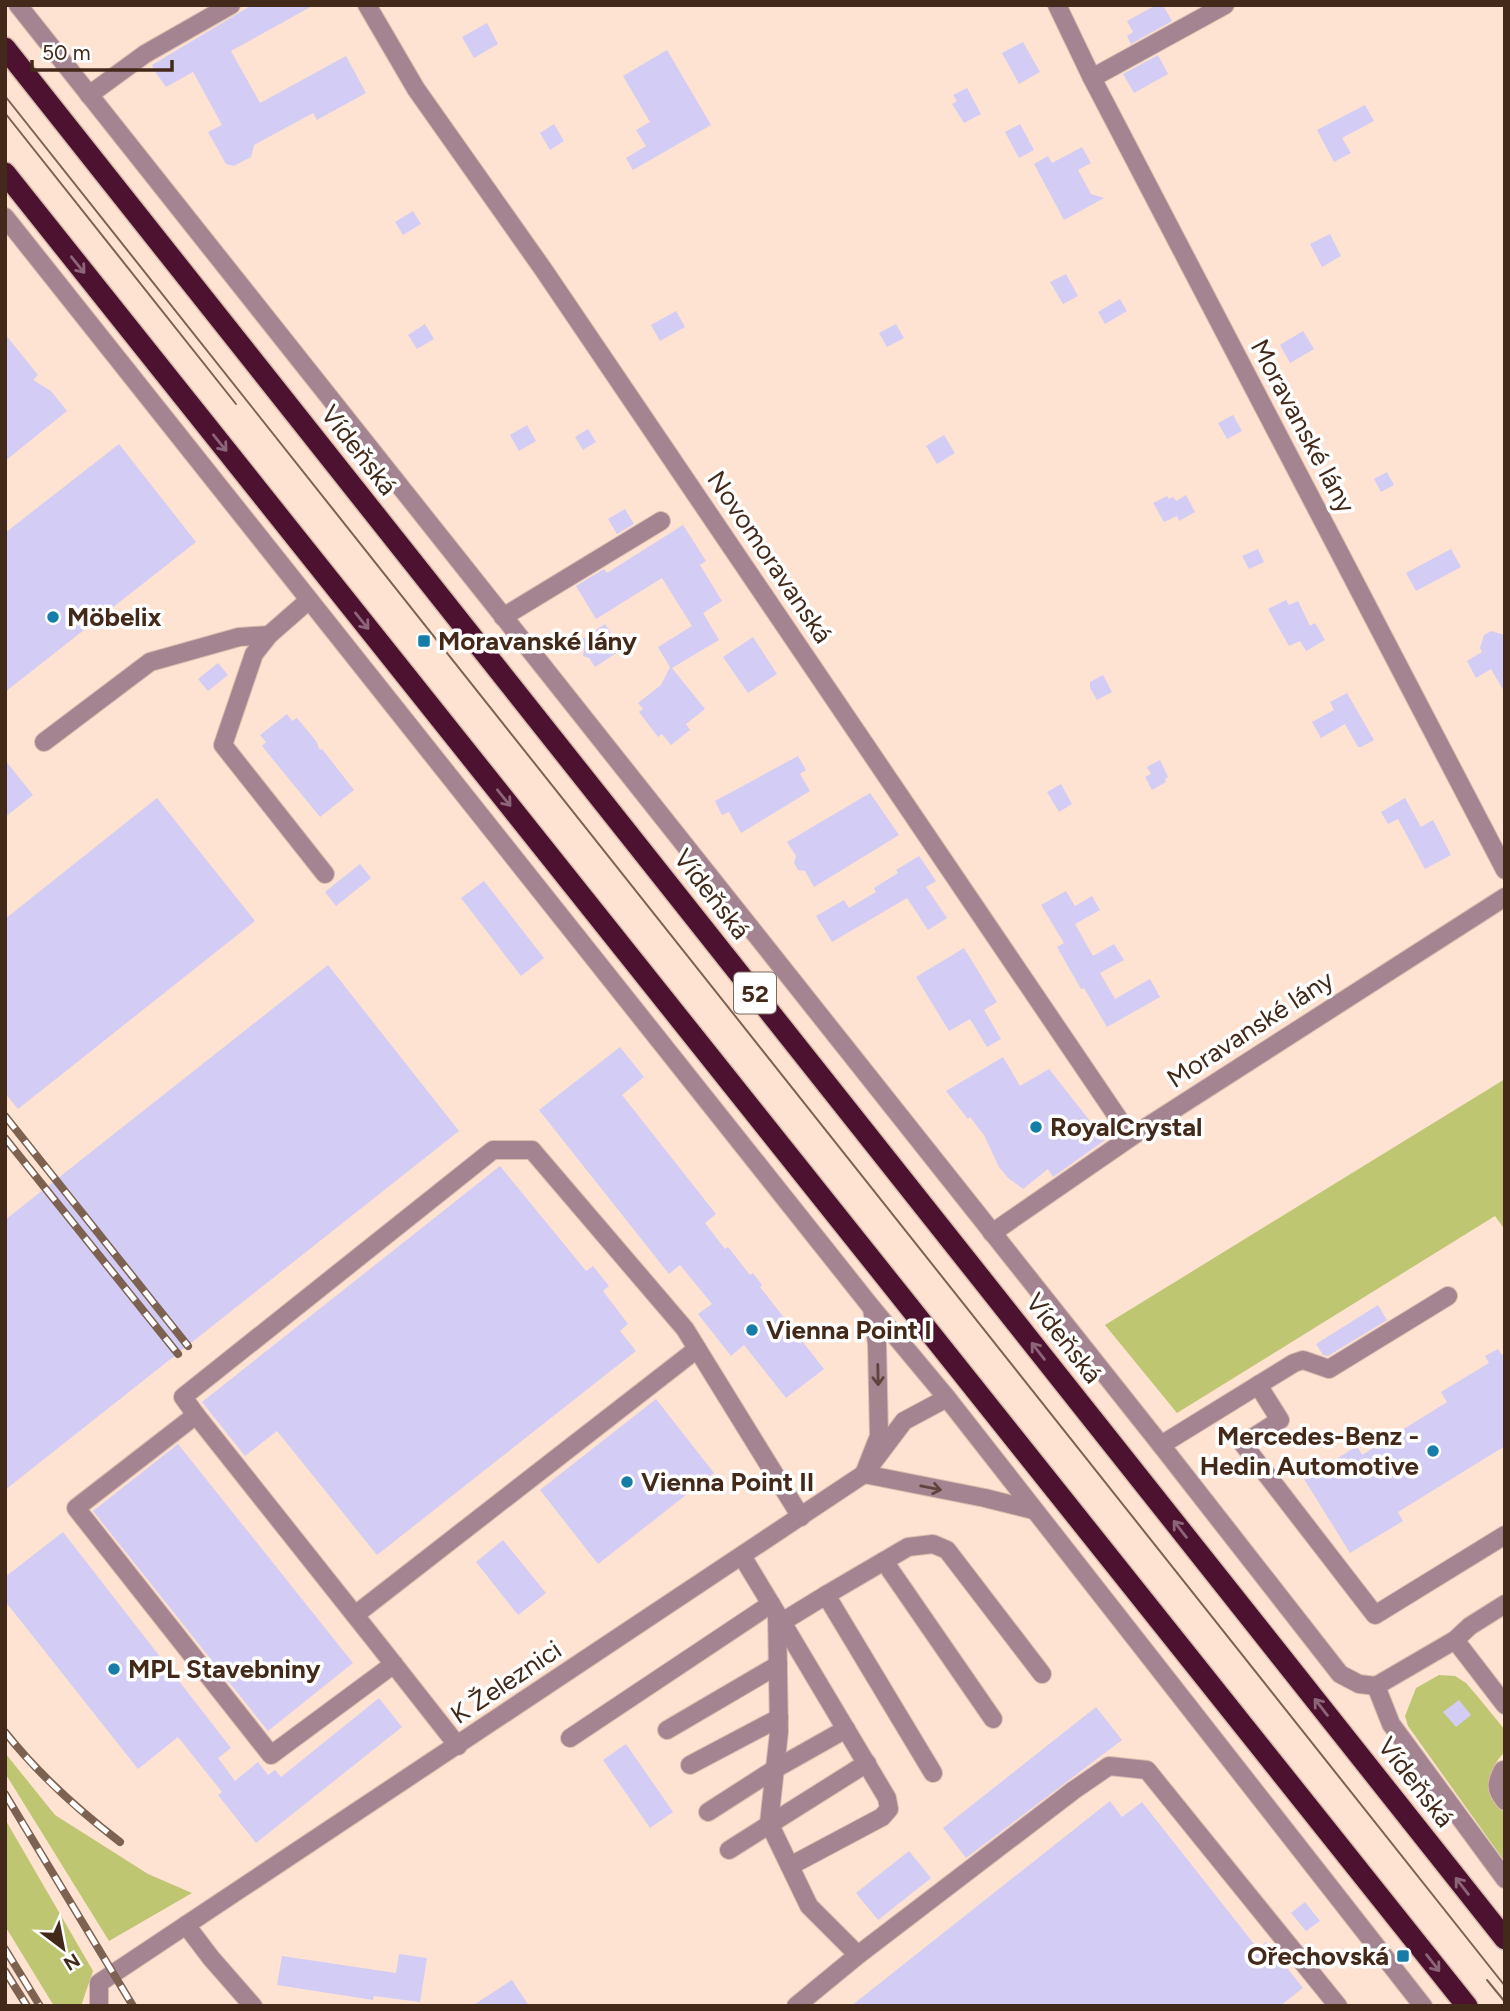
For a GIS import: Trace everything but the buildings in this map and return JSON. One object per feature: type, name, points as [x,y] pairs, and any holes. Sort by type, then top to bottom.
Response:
[{"type":"highway","name":"Vídeňská","points":[[5,48],[1505,1939]]},
{"type":"highway","points":[[5,173],[1467,2006]]},
{"type":"highway","points":[[5,179],[36,212]]},
{"type":"street","name":"Vídeňská","points":[[18,5],[1340,1674],[1359,1684],[1376,1686],[1391,1724],[1505,1879]]},
{"type":"street","points":[[89,95],[145,54],[231,5]]},
{"type":"street","name":"Novomoravanská","points":[[367,5],[416,89],[543,269],[1131,1137]]},
{"type":"street","name":"Moravanské lány","points":[[1057,5],[1092,78],[1505,870]]},
{"type":"street","points":[[1092,78],[1225,5]]},
{"type":"street","points":[[5,217],[872,1308],[947,1398],[1423,2006]]},
{"type":"street","points":[[503,617],[662,521]]},
{"type":"street","points":[[309,600],[269,635],[254,654],[223,745],[325,874]]},
{"type":"street","points":[[44,742],[150,662],[239,637],[269,635]]},
{"type":"street","name":"Moravanské lány","points":[[992,1233],[1131,1137],[1505,897]]},
{"type":"street","points":[[458,1746],[183,1397],[493,1150],[532,1150],[685,1329],[801,1517]]},
{"type":"street","points":[[1161,1445],[1303,1360],[1329,1370],[1448,1296]]},
{"type":"street","points":[[872,1308],[877,1345],[879,1436],[864,1474],[1033,1510]]},
{"type":"street","points":[[355,1615],[697,1349]]},
{"type":"street","points":[[1258,1385],[1280,1420],[1244,1444],[1375,1615],[1505,1535]]},
{"type":"street","name":"K Železnici","points":[[99,2006],[99,1983],[864,1474],[904,1421],[947,1398]]},
{"type":"street","points":[[196,1415],[76,1508],[271,1755],[394,1664]]},
{"type":"street","points":[[570,1738],[777,1613],[826,1595],[908,1547],[933,1544],[947,1550],[1042,1674]]},
{"type":"street","points":[[742,1556],[867,1763],[887,1798],[889,1809],[882,1817],[790,1866]]},
{"type":"street","points":[[884,1561],[993,1719]]},
{"type":"street","points":[[826,1595],[933,1773]]},
{"type":"street","points":[[1376,1686],[1455,1640],[1469,1626],[1505,1604]]},
{"type":"street","points":[[777,1613],[779,1718],[769,1823],[809,1906],[858,1955]]},
{"type":"street","points":[[1455,1640],[1505,1705]]},
{"type":"street","points":[[667,1730],[778,1665]]},
{"type":"street","points":[[690,1765],[779,1718]]},
{"type":"street","points":[[708,1812],[775,1769],[846,1729]]},
{"type":"street","points":[[729,1850],[867,1763]]},
{"type":"street","points":[[796,2006],[858,1955],[1109,1766],[1147,1770],[1338,2006]]},
{"type":"street","points":[[1504,1769],[1497,1782],[1497,1792],[1505,1801]]},
{"type":"street","points":[[186,1925],[253,2006]]},
{"type":"green space","points":[[1505,1079],[1505,1230],[1495,1216],[1177,1413],[1105,1325]]},
{"type":"green space","points":[[1439,1675],[1455,1676],[1466,1683],[1505,1730],[1505,1752],[1494,1766],[1492,1781],[1495,1796],[1505,1811],[1505,1862],[1408,1726],[1405,1716],[1416,1688]]},
{"type":"green space","points":[[5,1753],[55,1815],[148,1874],[192,1893],[109,1941],[5,1773]]},
{"type":"green space","points":[[5,1819],[93,1971],[81,2006],[54,2006],[5,1926]]},
{"type":"tram line","points":[[5,96],[1505,1986]]},
{"type":"tram line","points":[[5,113],[236,404]]},
{"type":"tram line","points":[[1487,1980],[1505,2002]]},
{"type":"railway","points":[[5,1116],[188,1346]]},
{"type":"railway","points":[[5,1138],[178,1354]]},
{"type":"railway","points":[[5,1732],[59,1791],[120,1842]]},
{"type":"railway","points":[[5,1794],[133,2006]]},
{"type":"railway","points":[[5,1949],[40,2006]]},
{"type":"railway","points":[[5,1971],[27,2006]]},
{"type":"place","name":"Möbelix","points":[[53,617]]},
{"type":"place","name":"Moravanské lány","points":[[424,641]]},
{"type":"place","name":"RoyalCrystal","points":[[1036,1127]]},
{"type":"place","name":"Vienna Point I","points":[[752,1330]]},
{"type":"place","name":"Mercedes-Benz - Hedin Automotive","points":[[1433,1451]]},
{"type":"place","name":"Vienna Point II","points":[[627,1482]]},
{"type":"place","name":"MPL Stavebniny","points":[[114,1669]]},
{"type":"place","name":"Ořechovská","points":[[1403,1956]]}]
